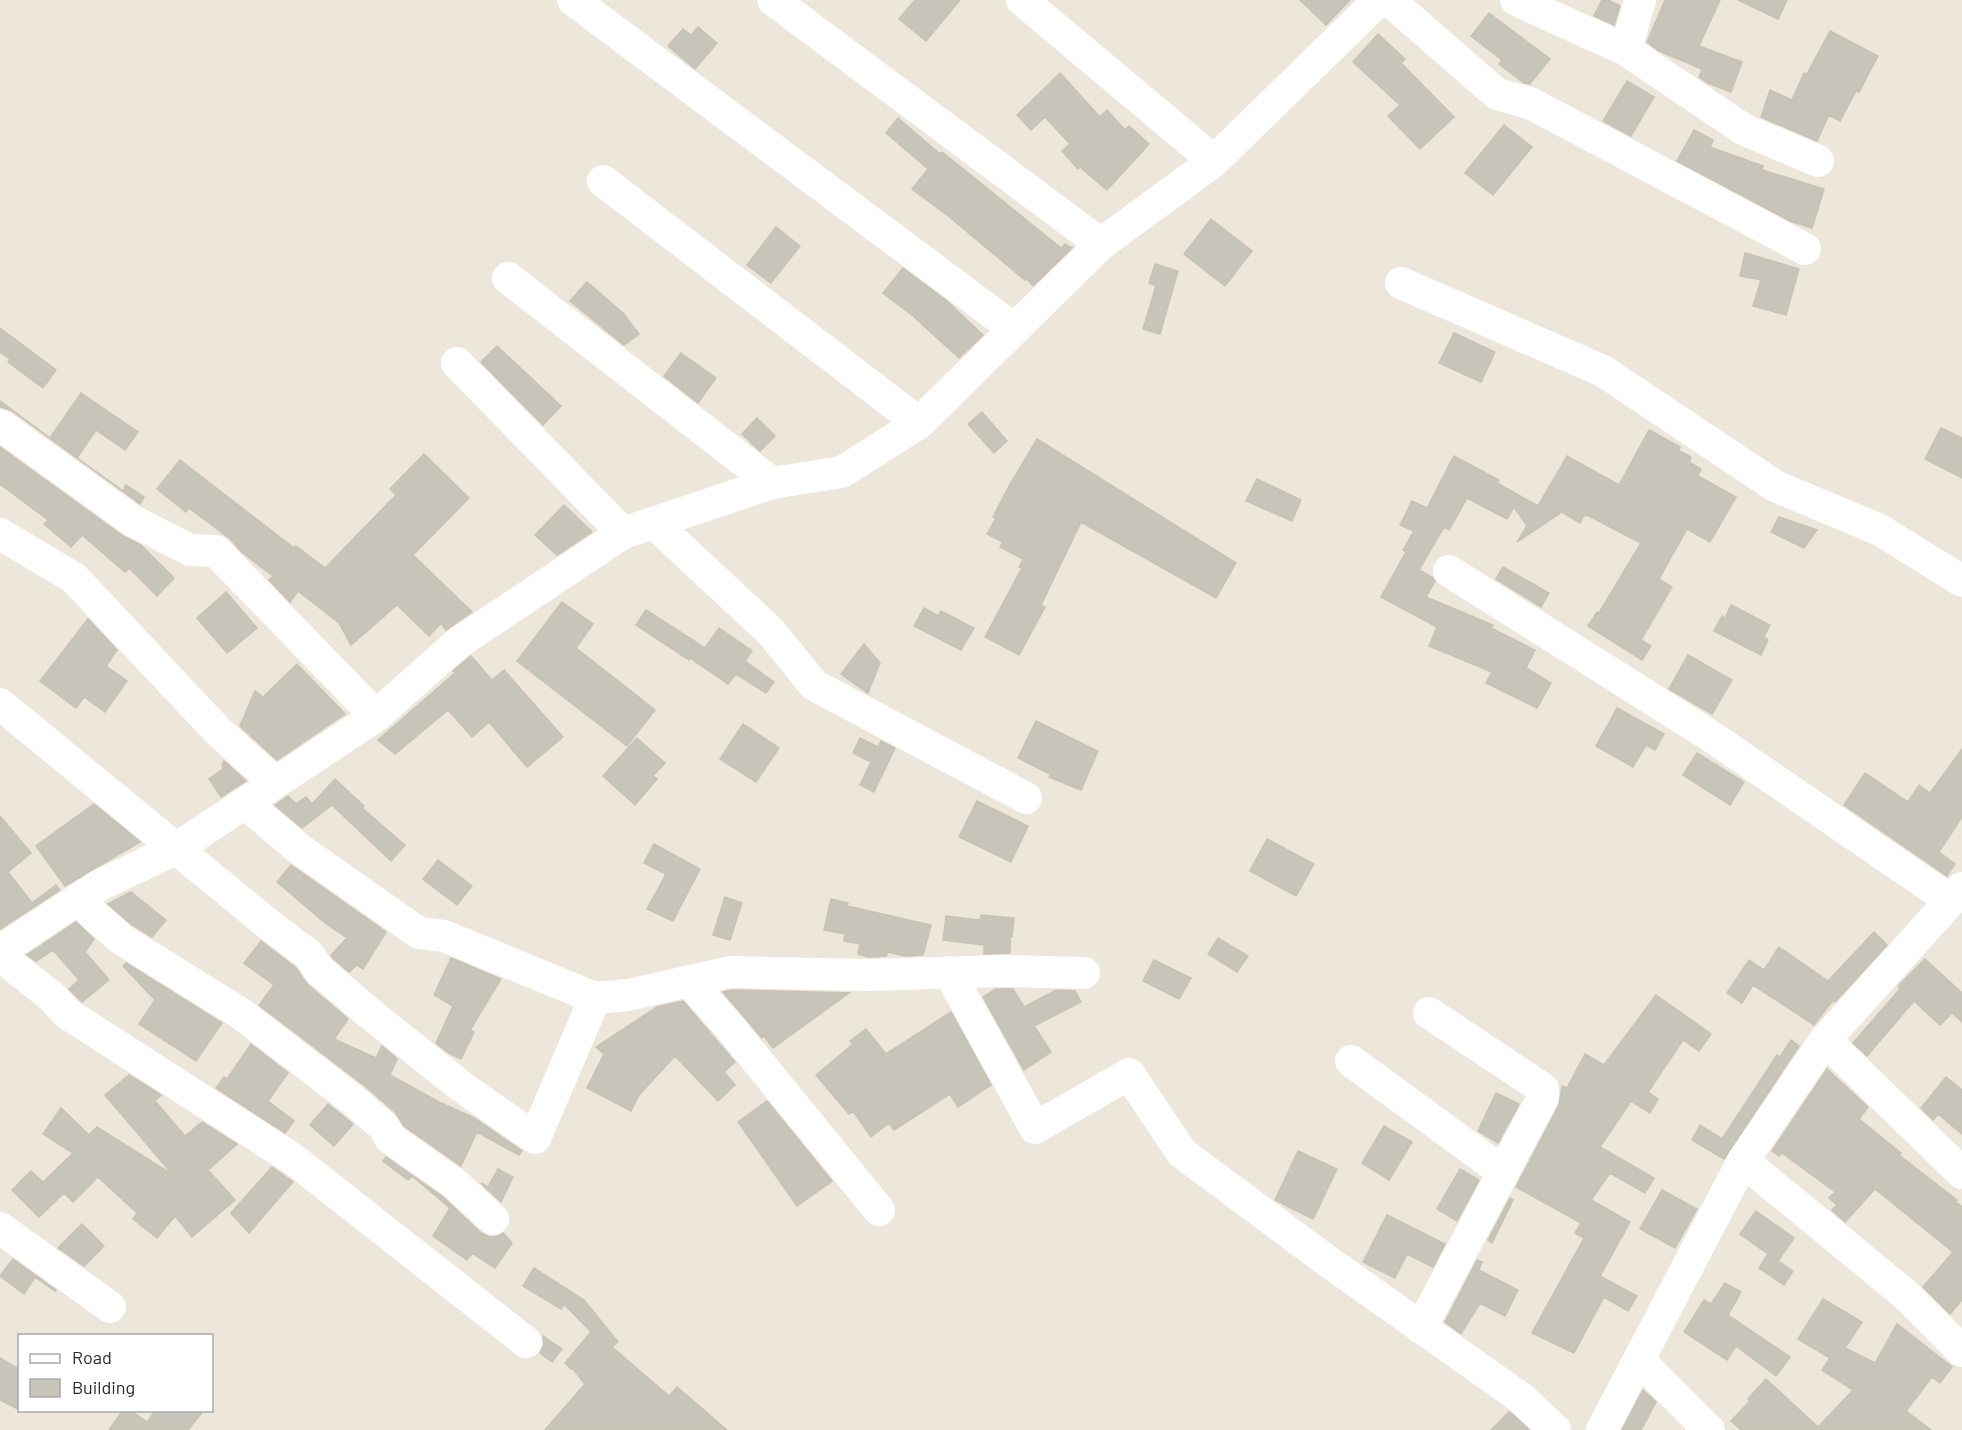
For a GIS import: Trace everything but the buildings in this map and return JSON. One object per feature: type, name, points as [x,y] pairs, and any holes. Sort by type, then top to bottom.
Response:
[{"type":"street","points":[[573,0],[1014,329]]},
{"type":"street","points":[[773,0],[1101,244]]},
{"type":"street","points":[[1022,0],[1214,161]]},
{"type":"street","points":[[0,951],[98,886],[177,848],[376,716],[458,643],[623,533],[772,483],[842,472],[919,423],[1101,244],[1214,161],[1379,0]]},
{"type":"street","points":[[1389,0],[1497,94],[1530,103],[1805,249]]},
{"type":"street","points":[[1516,0],[1626,50],[1743,129],[1818,161]]},
{"type":"street","points":[[1626,50],[1640,0]]},
{"type":"street","points":[[603,181],[919,423]]},
{"type":"street","points":[[508,278],[772,483]]},
{"type":"street","points":[[1401,283],[1603,371],[1775,486],[1880,530],[1962,581]]},
{"type":"street","points":[[457,363],[623,533]]},
{"type":"street","points":[[0,425],[133,520],[190,550],[216,551],[376,716]]},
{"type":"street","points":[[654,523],[771,632],[814,685],[1026,798]]},
{"type":"street","points":[[0,534],[74,578],[216,729],[275,783]]},
{"type":"street","points":[[1449,571],[1956,894],[1825,1040],[1743,1161],[1602,1430]]},
{"type":"street","points":[[0,704],[309,955],[319,970],[369,1013],[462,1087],[535,1138],[595,998]]},
{"type":"street","points":[[245,803],[298,848],[419,933],[444,936],[595,998],[628,995],[730,972],[869,975],[1002,970],[1084,973]]},
{"type":"street","points":[[79,898],[121,939],[240,1013],[324,1078],[384,1128],[390,1138],[454,1183],[493,1220]]},
{"type":"street","points":[[0,956],[51,996],[68,1014],[293,1159],[526,1342]]},
{"type":"street","points":[[949,972],[1035,1128],[1129,1074],[1182,1153],[1421,1328],[1521,1398],[1555,1430]]},
{"type":"street","points":[[688,981],[728,1025],[879,1210]]},
{"type":"street","points":[[1421,1328],[1543,1097],[1543,1089],[1429,1014]]},
{"type":"street","points":[[1825,1040],[1962,1173]]},
{"type":"street","points":[[1351,1061],[1503,1172]]},
{"type":"street","points":[[1743,1161],[1906,1295],[1962,1352]]},
{"type":"street","points":[[0,1228],[110,1307]]},
{"type":"street","points":[[1639,1360],[1708,1430]]}]
